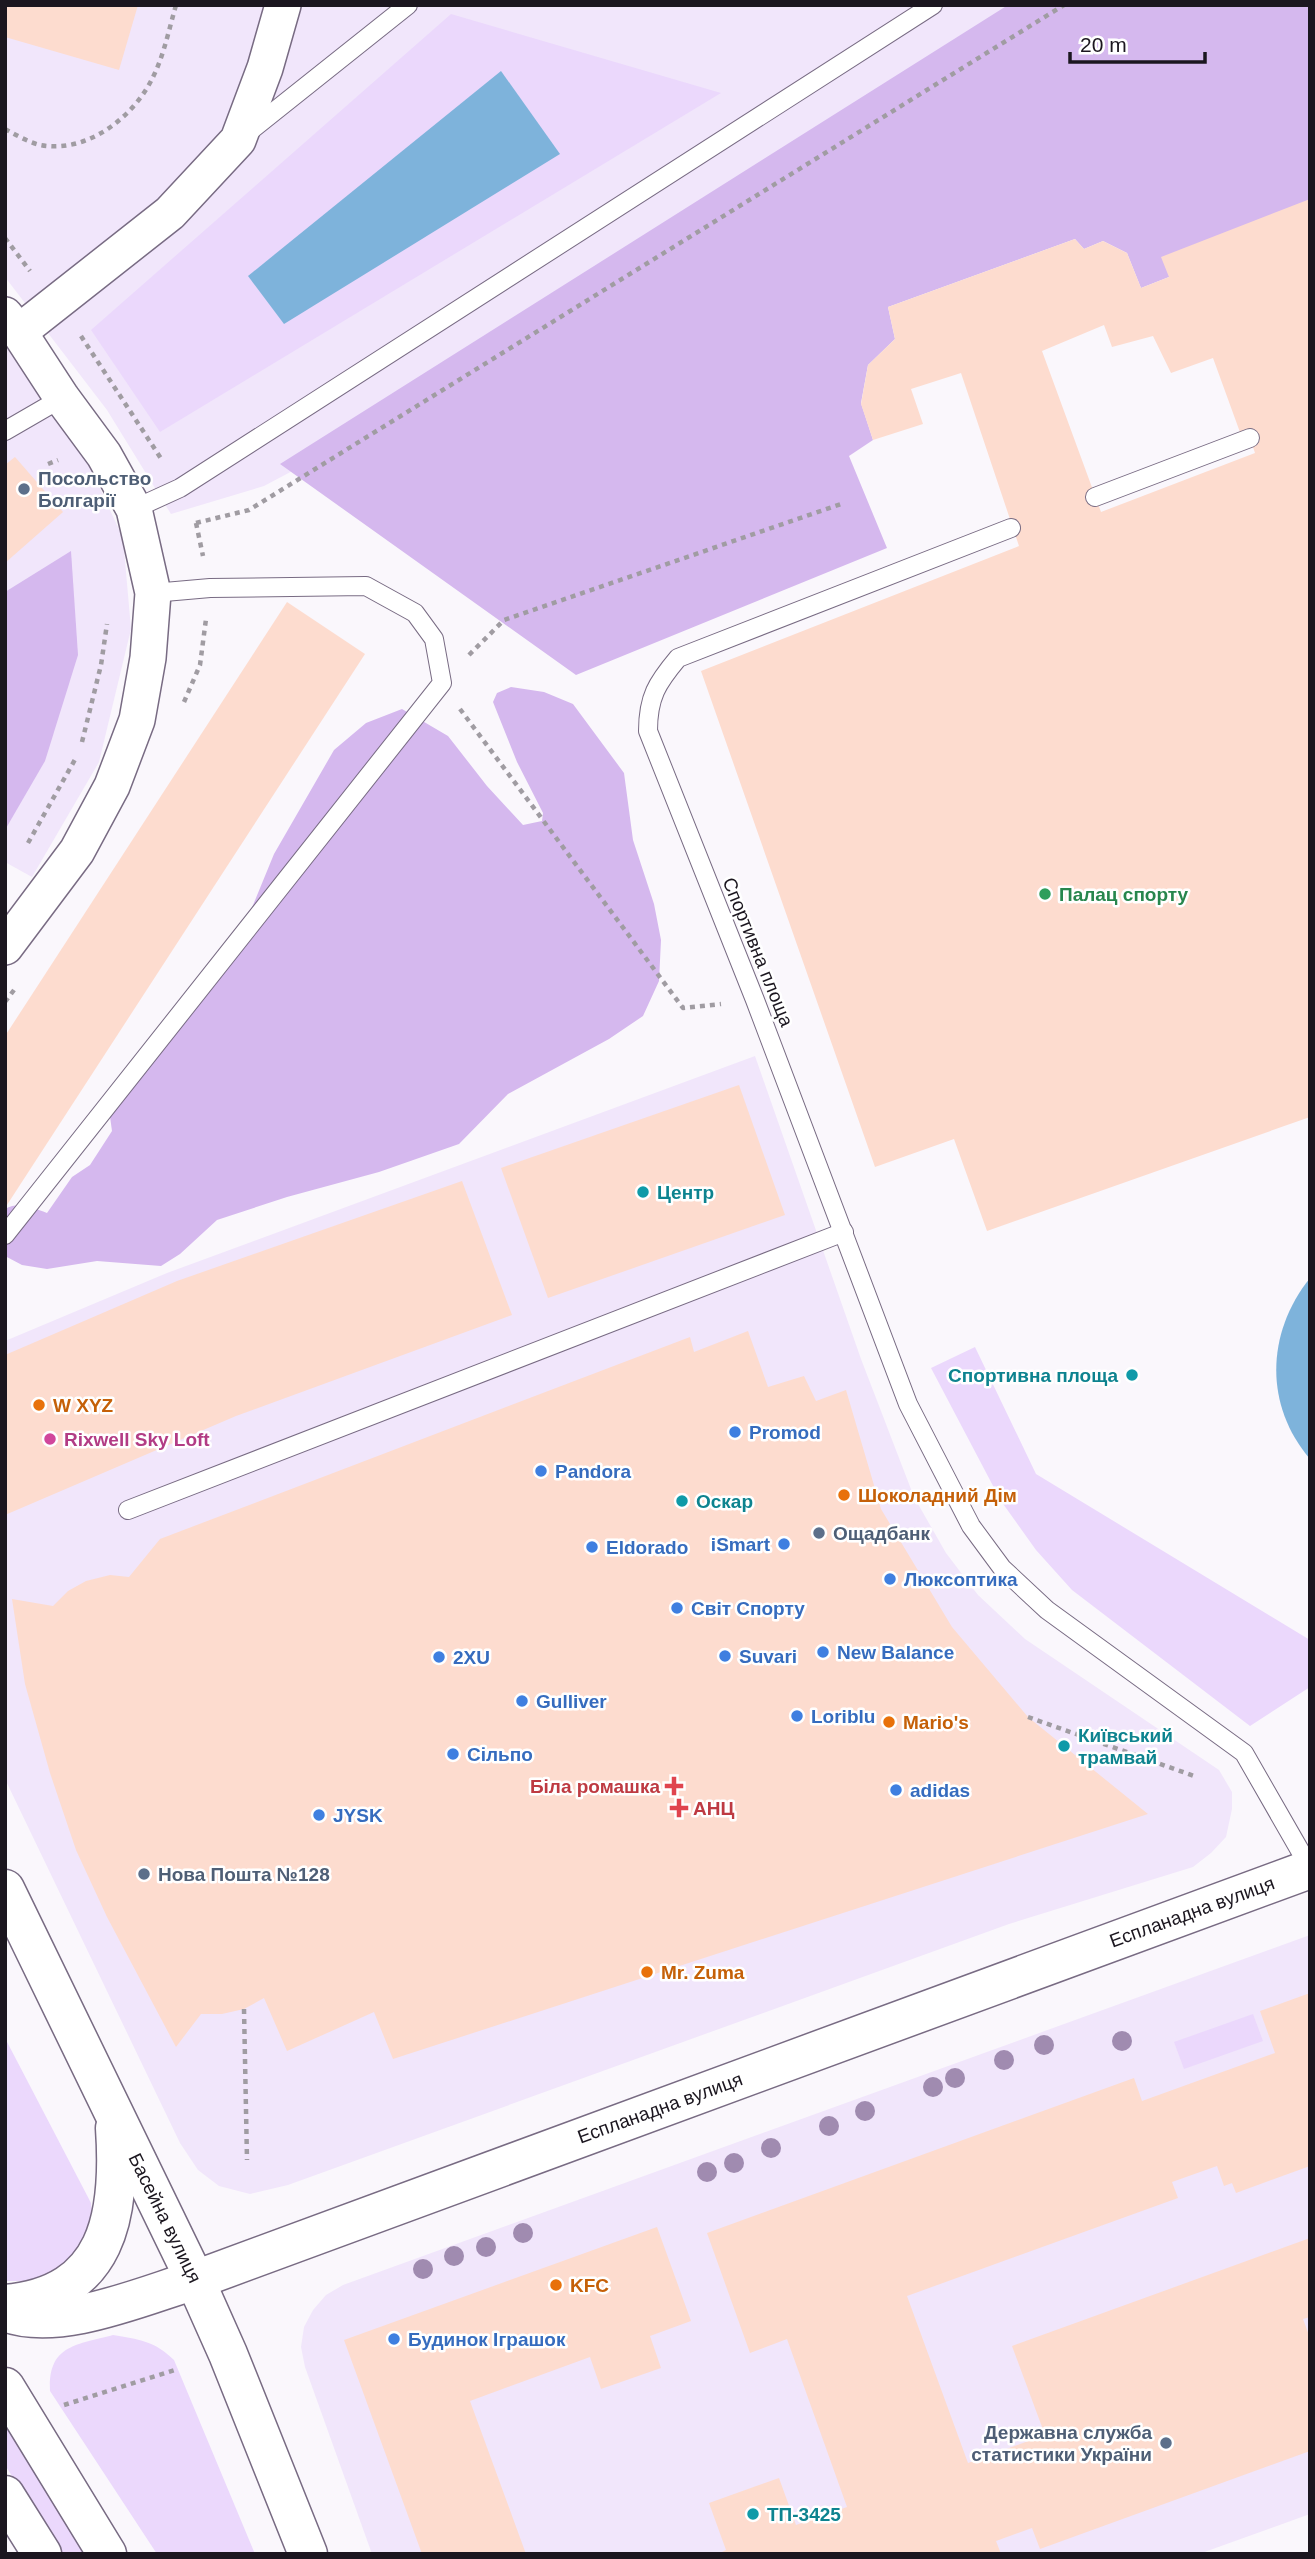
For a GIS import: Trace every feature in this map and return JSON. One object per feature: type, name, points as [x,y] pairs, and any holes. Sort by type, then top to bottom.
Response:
[{"type":"main road","name":"Еспланадна вулиця","points":[[5,2312],[34,2319],[57,2318],[84,2313],[195,2280],[1310,1868]]},
{"type":"main road","name":"Басейна вулиця","points":[[5,1889],[195,2280],[228,2354],[308,2554]]},
{"type":"main road","points":[[5,2304],[55,2294],[96,2259],[109,2226],[116,2189],[115,2114]]},
{"type":"main road","points":[[5,2387],[107,2554]]},
{"type":"main road","points":[[5,2495],[42,2554]]},
{"type":"street","points":[[5,947],[77,851],[112,786],[137,720],[148,658],[153,593],[134,509],[104,455],[12,323],[55,303],[170,213],[237,140],[265,68],[283,5]]},
{"type":"lane","points":[[134,509],[180,488],[933,5]]},
{"type":"lane","points":[[237,140],[404,7]]},
{"type":"lane","points":[[5,431],[62,398]]},
{"type":"lane","points":[[1095,497],[1251,438]]},
{"type":"lane","name":"Спортивна площа","points":[[1011,528],[678,658],[657,683],[648,710],[648,731],[755,1000],[908,1404],[979,1536],[1002,1568],[1048,1610],[1244,1752],[1310,1868]]},
{"type":"lane","points":[[5,1235],[442,683],[434,639],[415,613],[366,586],[210,588],[153,593]]},
{"type":"lane","points":[[128,1510],[844,1232]]},
{"type":"path","points":[[5,129],[40,145],[63,145],[92,139],[117,122],[139,101],[153,78],[176,5]]},
{"type":"path","points":[[5,238],[76,328],[180,488],[196,523],[248,510],[1064,5]]},
{"type":"path","points":[[755,1000],[683,1008],[509,777],[442,683],[504,620],[844,503]]},
{"type":"path","points":[[184,703],[200,665],[210,588]]},
{"type":"path","points":[[22,854],[80,751],[101,665],[108,611]]},
{"type":"path","points":[[1028,1717],[1198,1777]]},
{"type":"path","points":[[244,2009],[247,2160]]},
{"type":"path","points":[[60,2406],[178,2369]]},
{"type":"shaded area","points":[[5,5],[1175,5],[264,486],[171,514],[107,410],[5,277]]},
{"type":"shaded area","points":[[1008,5],[1310,5],[1310,199],[1169,277],[1141,288],[1127,253],[1103,241],[1084,249],[1075,239],[888,307],[895,339],[868,365],[861,403],[873,440],[849,456],[887,548],[576,675],[280,464]]},
{"type":"shaded area","points":[[451,14],[721,93],[160,432],[91,330]]},
{"type":"shaded area","points":[[5,336],[78,441],[123,538],[131,629],[99,762],[32,877],[5,862]]},
{"type":"shaded area","points":[[71,551],[78,655],[45,761],[5,830],[5,592]]},
{"type":"shaded area","points":[[511,687],[544,692],[573,704],[624,773],[633,840],[654,904],[661,940],[659,981],[643,1016],[609,1039],[508,1094],[459,1144],[379,1172],[287,1197],[217,1220],[180,1254],[161,1266],[97,1261],[47,1269],[22,1265],[5,1256],[5,1209],[21,1205],[47,1213],[72,1177],[90,1165],[112,1131],[107,1095],[118,1078],[137,1058],[174,1034],[212,988],[251,910],[274,854],[334,750],[366,723],[402,709],[448,736],[487,786],[523,825],[542,821],[543,813],[517,762],[493,702],[497,693]]},
{"type":"shaded area","points":[[755,1056],[861,1359],[914,1497],[946,1553],[978,1595],[1025,1639],[1219,1770],[1232,1792],[1232,1809],[1226,1837],[1193,1867],[1009,1924],[288,2185],[250,2194],[219,2186],[198,2170],[180,2143],[5,1779],[5,1341],[167,1273]]},
{"type":"shaded area","points":[[975,1347],[1036,1474],[1310,1640],[1310,1687],[1250,1726],[1072,1590],[1036,1550],[1001,1501],[931,1368]]},
{"type":"shaded area","points":[[1310,1935],[1310,2514],[1199,2554],[372,2554],[305,2367],[301,2347],[304,2327],[313,2310],[326,2295],[343,2285]]},
{"type":"shaded area","points":[[1253,2014],[1263,2041],[1184,2069],[1174,2042]]},
{"type":"shaded area","points":[[5,2038],[91,2203],[93,2225],[78,2265],[33,2281],[5,2281]]},
{"type":"shaded area","points":[[113,2335],[153,2345],[174,2360],[255,2554],[157,2554],[50,2391],[54,2364],[59,2356],[76,2345]]},
{"type":"shaded area","points":[[5,2424],[89,2554],[61,2554],[5,2465]]},
{"type":"water","points":[[501,71],[560,154],[284,324],[248,276]]},
{"type":"water","points":[[1310,1278],[1310,1459],[1284,1416],[1276,1369],[1285,1322],[1295,1299]]},
{"type":"building","points":[[5,5],[138,5],[119,70],[5,37]]},
{"type":"building","name":"Палац спорту","points":[[1310,199],[1310,1117],[987,1231],[954,1139],[875,1167],[701,671],[1019,546],[961,373],[911,389],[923,424],[873,440],[861,404],[868,365],[895,339],[888,307],[1075,239],[1084,249],[1103,241],[1127,253],[1141,288],[1169,277],[1161,257]],"holes":[[[1104,325],[1112,347],[1153,336],[1171,373],[1213,358],[1241,435],[1250,438],[1255,453],[1101,512],[1042,351]]]},
{"type":"building","name":"Посольство Болгарії","points":[[15,457],[63,512],[5,563],[5,465]]},
{"type":"building","points":[[287,602],[365,654],[5,1208],[5,1036]]},
{"type":"building","name":"Центр","points":[[739,1085],[785,1215],[548,1298],[501,1168]]},
{"type":"building","points":[[462,1181],[512,1315],[236,1416],[5,1515],[5,1355],[177,1281]]},
{"type":"building","name":"Gulliver","points":[[748,1331],[768,1387],[804,1376],[816,1401],[846,1390],[881,1509],[952,1627],[1028,1717],[1148,1814],[393,2059],[374,2012],[287,2051],[264,1998],[244,2009],[222,2014],[201,2014],[176,2047],[107,1917],[76,1850],[50,1773],[25,1684],[12,1599],[53,1606],[68,1591],[86,1581],[110,1575],[129,1577],[160,1539],[690,1337],[694,1352]]},
{"type":"building","points":[[1310,1993],[1310,2166],[1236,2193],[1232,2183],[1224,2186],[1217,2166],[1172,2182],[1178,2198],[907,2296],[968,2463],[1045,2435],[1012,2346],[1310,2238],[1310,2317],[1303,2319],[1310,2338],[1310,2451],[1040,2549],[1032,2528],[996,2541],[1001,2554],[718,2554],[726,2550],[709,2503],[779,2478],[796,2525],[847,2507],[787,2339],[750,2353],[707,2233],[1134,2078],[1142,2101],[1275,2053],[1260,2011]]},
{"type":"building","points":[[657,2227],[691,2321],[650,2336],[661,2368],[601,2389],[590,2357],[470,2401],[526,2554],[422,2554],[344,2340]]},
{"type":"place","name":"Посольство Болгарії","points":[[24,489]]},
{"type":"place","name":"Палац спорту","points":[[1045,894]]},
{"type":"place","name":"Центр","points":[[643,1192]]},
{"type":"place","name":"Спортивна площа","points":[[1132,1375]]},
{"type":"place","name":"W XYZ","points":[[39,1405]]},
{"type":"place","name":"Promod","points":[[735,1432]]},
{"type":"place","name":"Rixwell Sky Loft","points":[[50,1439]]},
{"type":"place","name":"Pandora","points":[[541,1471]]},
{"type":"place","name":"Шоколадний Дім","points":[[844,1495]]},
{"type":"place","name":"Оскар","points":[[682,1501]]},
{"type":"place","name":"Ощадбанк","points":[[819,1533]]},
{"type":"place","name":"iSmart","points":[[784,1544]]},
{"type":"place","name":"Eldorado","points":[[592,1547]]},
{"type":"place","name":"Люксоптика","points":[[890,1579]]},
{"type":"place","name":"Свiт Спорту","points":[[677,1608]]},
{"type":"place","name":"New Balance","points":[[823,1652]]},
{"type":"place","name":"Suvari","points":[[725,1656]]},
{"type":"place","name":"2XU","points":[[439,1657]]},
{"type":"place","name":"Gulliver","points":[[522,1701]]},
{"type":"place","name":"Loriblu","points":[[797,1716]]},
{"type":"place","name":"Mario's","points":[[889,1722]]},
{"type":"place","name":"Київський трамвай","points":[[1064,1746]]},
{"type":"place","name":"Сільпо","points":[[453,1754]]},
{"type":"place","name":"Біла ромашка","points":[[674,1786]]},
{"type":"place","name":"adidas","points":[[896,1790]]},
{"type":"place","name":"АНЦ","points":[[679,1808]]},
{"type":"place","name":"JYSK","points":[[319,1815]]},
{"type":"place","name":"Нова Пошта №128","points":[[144,1874]]},
{"type":"place","name":"Mr. Zuma","points":[[647,1972]]},
{"type":"place","name":"KFC","points":[[556,2285]]},
{"type":"place","name":"Будинок Іграшок","points":[[394,2339]]},
{"type":"place","name":"Державна служба статистики України","points":[[1166,2443]]},
{"type":"place","name":"ТП-3425","points":[[753,2514]]}]
